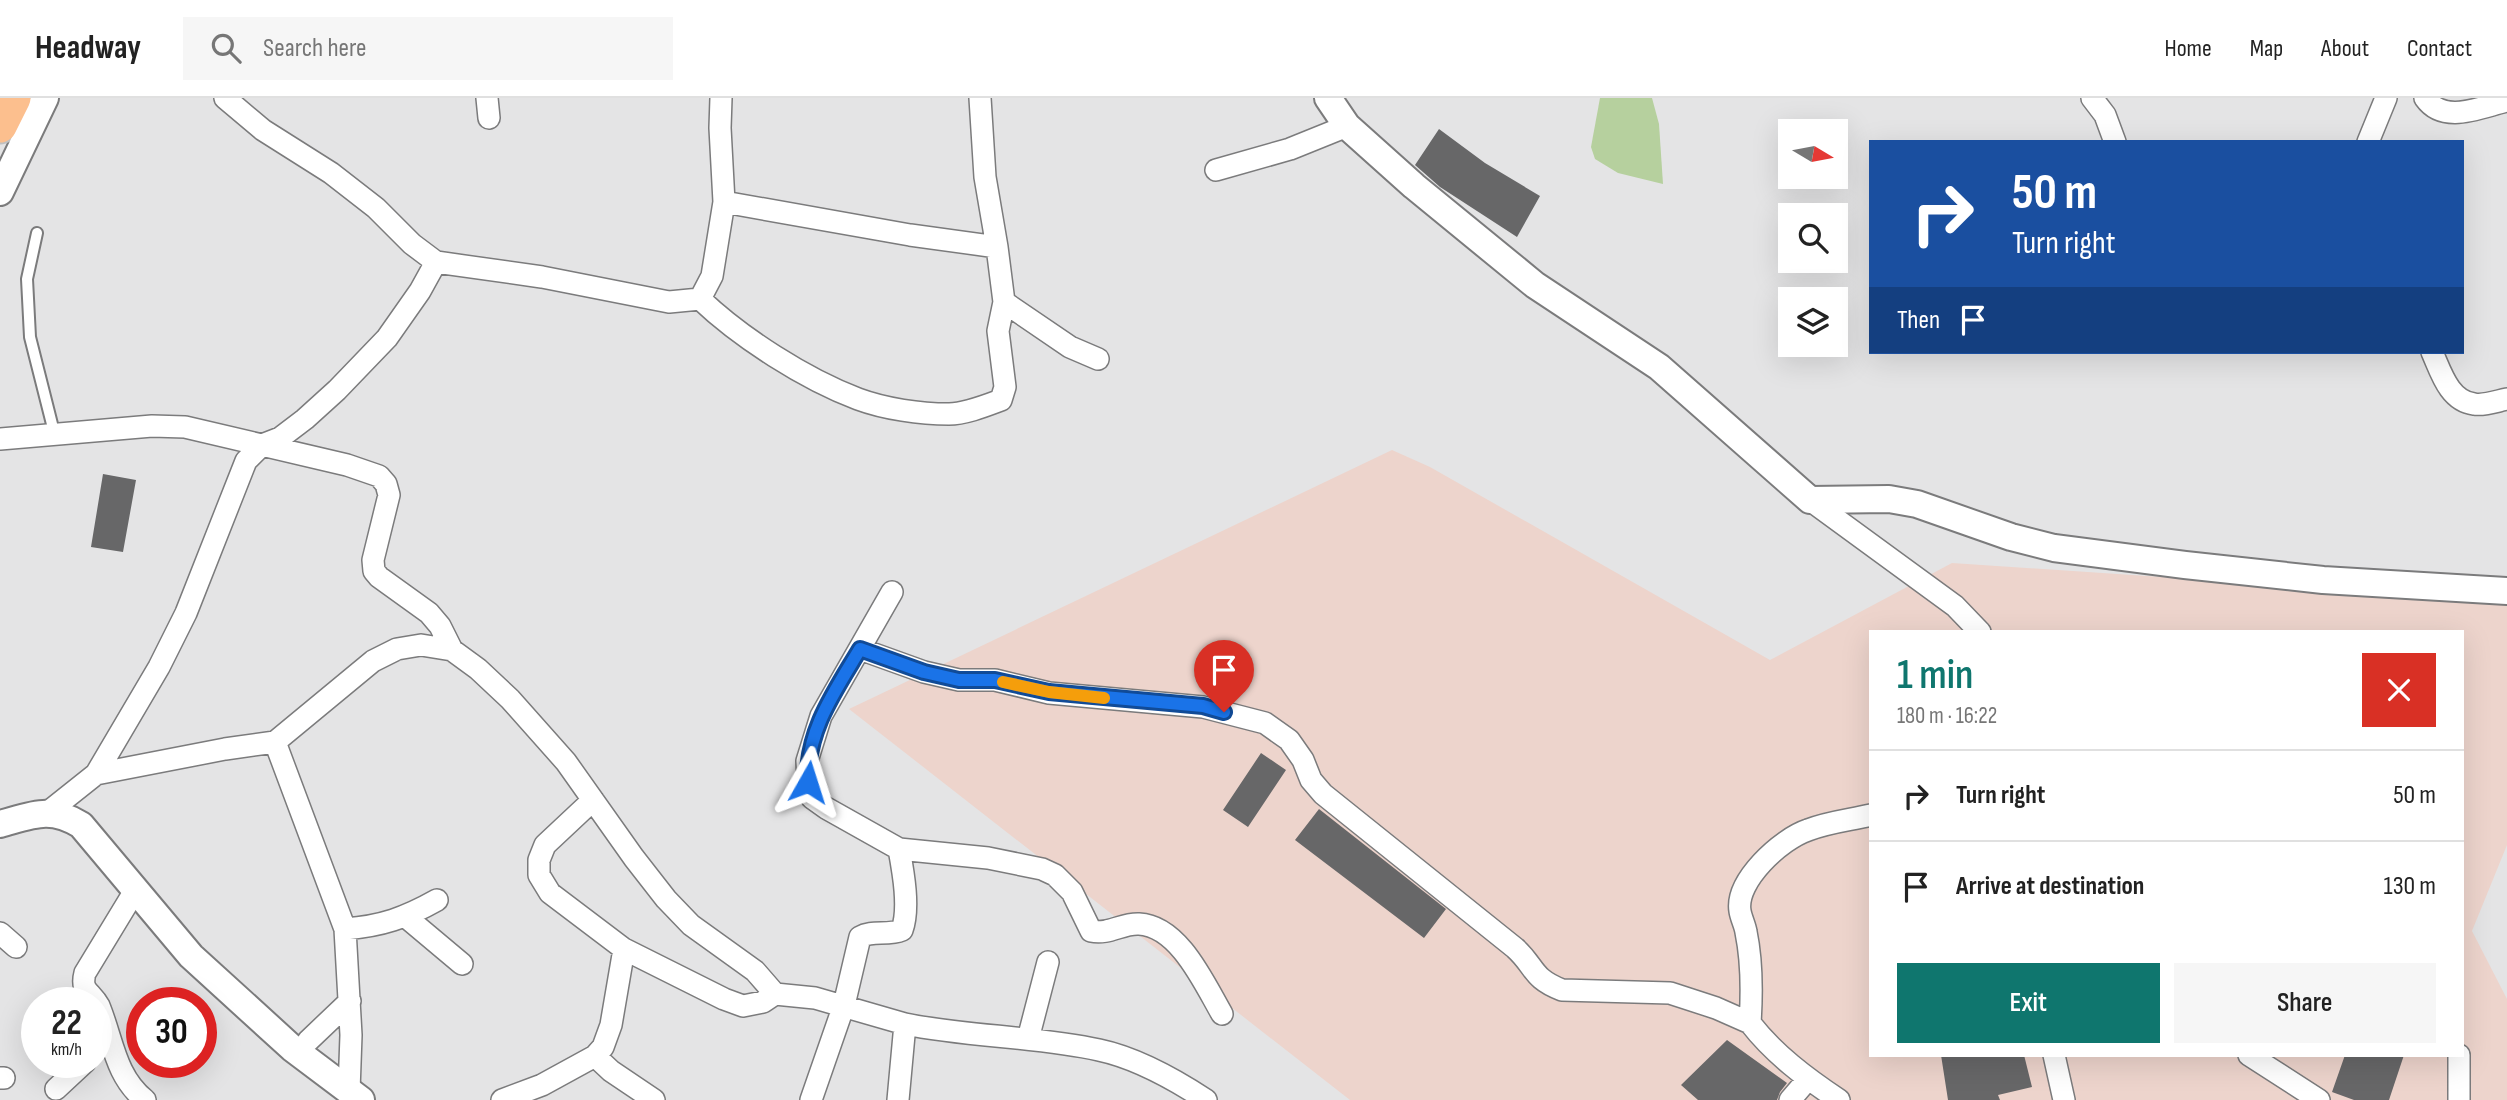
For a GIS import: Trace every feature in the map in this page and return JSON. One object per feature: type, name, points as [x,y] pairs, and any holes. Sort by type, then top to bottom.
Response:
[{"type":"main road","points":[[0,126],[14,98]]},
{"type":"street","points":[[0,191],[45,98]]},
{"type":"street","points":[[225,98],[263,130],[331,173],[376,208],[412,244],[436,262],[542,277],[669,302],[700,299],[723,321],[773,355],[860,400],[902,410],[951,414],[1001,400],[1005,387],[998,331],[1004,302],[998,247],[974,99]]},
{"type":"street","points":[[700,299],[712,276],[724,202],[720,98]]},
{"type":"street","points":[[1328,98],[1347,126],[1389,166],[1535,285],[1659,368],[1810,500],[1955,606],[1978,630]]},
{"type":"street","points":[[2092,98],[2105,115],[2114,140]]},
{"type":"street","points":[[2369,140],[2386,98]]},
{"type":"street","points":[[2425,98],[2437,110],[2451,114],[2507,101]]},
{"type":"street","points":[[1216,170],[1290,149],[1347,126]]},
{"type":"street","points":[[724,202],[910,235],[998,247]]},
{"type":"street","points":[[47,813],[96,774],[159,667],[186,613],[246,461],[262,445],[280,438],[305,419],[337,390],[378,347],[404,314],[436,262]]},
{"type":"street","points":[[1004,302],[1070,347],[1098,359]]},
{"type":"street","points":[[2433,354],[2445,383],[2460,401],[2477,405],[2507,399]]},
{"type":"street","points":[[0,439],[152,426],[185,427],[379,476],[386,484],[389,495],[373,560],[374,571],[429,613],[440,626],[452,650]]},
{"type":"street","points":[[1810,500],[1889,499],[1917,504],[2011,537],[2054,548],[2323,580],[2507,592]]},
{"type":"street","points":[[892,592],[821,716],[807,761],[812,798],[899,849],[988,858],[1042,869],[1055,875],[1072,892],[1091,931],[1109,932],[1130,924],[1158,928],[1169,935],[1192,964],[1222,1014]]},
{"type":"street","points":[[96,774],[275,742],[373,661],[397,649],[421,645],[452,650],[478,669],[510,699],[566,762],[634,858],[682,917],[755,971],[775,995]]},
{"type":"street","points":[[860,649],[924,672],[959,680],[995,680],[1049,692],[1203,706],[1265,723],[1289,740],[1303,760],[1311,780],[1323,794],[1516,947],[1530,968],[1546,984],[1562,990],[1670,993],[1716,1008],[1750,1023],[1763,1040],[1808,1079],[1839,1100]]},
{"type":"street","points":[[275,742],[345,929],[355,1095]]},
{"type":"street","points":[[593,800],[545,845],[539,860],[539,875],[550,892],[624,949],[724,999],[743,1006],[763,1002],[775,995],[815,998],[935,1030],[1028,1039],[1100,1050],[1134,1060],[1206,1100]]},
{"type":"street","points":[[0,824],[47,813],[64,815],[81,825],[191,956],[292,1048],[355,1095]]},
{"type":"street","points":[[1750,1023],[1752,997],[1746,932],[1740,910],[1741,892],[1751,874],[1787,840],[1807,830],[1869,815]]},
{"type":"street","points":[[811,1100],[844,1005],[860,937],[866,934],[895,933],[902,930],[905,922],[899,849]]},
{"type":"street","points":[[84,987],[85,973],[136,889]]},
{"type":"street","points":[[345,929],[374,927],[406,917],[437,900]]},
{"type":"street","points":[[406,917],[463,964]]},
{"type":"street","points":[[502,1100],[542,1085],[595,1056],[603,1047],[611,1024],[624,949]]},
{"type":"street","points":[[1028,1039],[1048,962]]},
{"type":"street","points":[[308,1041],[350,1001]]},
{"type":"street","points":[[898,1100],[905,1024]]},
{"type":"street","points":[[112,1056],[136,1098]]},
{"type":"street","points":[[595,1056],[654,1100]]},
{"type":"street","points":[[2054,1057],[2064,1100]]},
{"type":"street","points":[[2252,1057],[2319,1100]]},
{"type":"street","points":[[2459,1057],[2459,1100]]},
{"type":"street","points":[[56,1089],[68,1078]]},
{"type":"street","points":[[1790,1100],[1808,1079]]},
{"type":"lane","points":[[37,233],[27,279],[30,337],[55,436]]},
{"type":"shaded area","points":[[1392,450],[1430,467],[1770,660],[1952,563],[2507,600],[2507,845],[2472,931],[2507,999],[2507,1100],[1350,1100],[849,709]]},
{"type":"green space","points":[[1600,98],[1652,98],[1659,124],[1663,184],[1618,173],[1595,159],[1591,147]]},
{"type":"building","points":[[1439,129],[1485,163],[1540,196],[1517,237],[1440,187],[1415,165]]},
{"type":"building","points":[[103,474],[136,480],[123,552],[91,547]]},
{"type":"building","points":[[1261,753],[1286,770],[1248,827],[1223,810]]},
{"type":"building","points":[[1319,809],[1446,909],[1424,938],[1295,840]]},
{"type":"building","points":[[1727,1040],[1787,1083],[1777,1100],[1698,1100],[1681,1085]]},
{"type":"building","points":[[1941,1057],[2024,1057],[2032,1087],[1998,1095],[2000,1100],[1948,1100]]},
{"type":"building","points":[[2344,1057],[2403,1057],[2389,1100],[2354,1100],[2332,1092]]},
{"type":"slow traffic","points":[[1003,682],[1049,692],[1104,698]]},
{"type":"route","points":[[808,782],[807,761],[821,716],[860,649],[924,672],[959,680],[995,680],[1049,692],[1203,706],[1224,712]]}]
